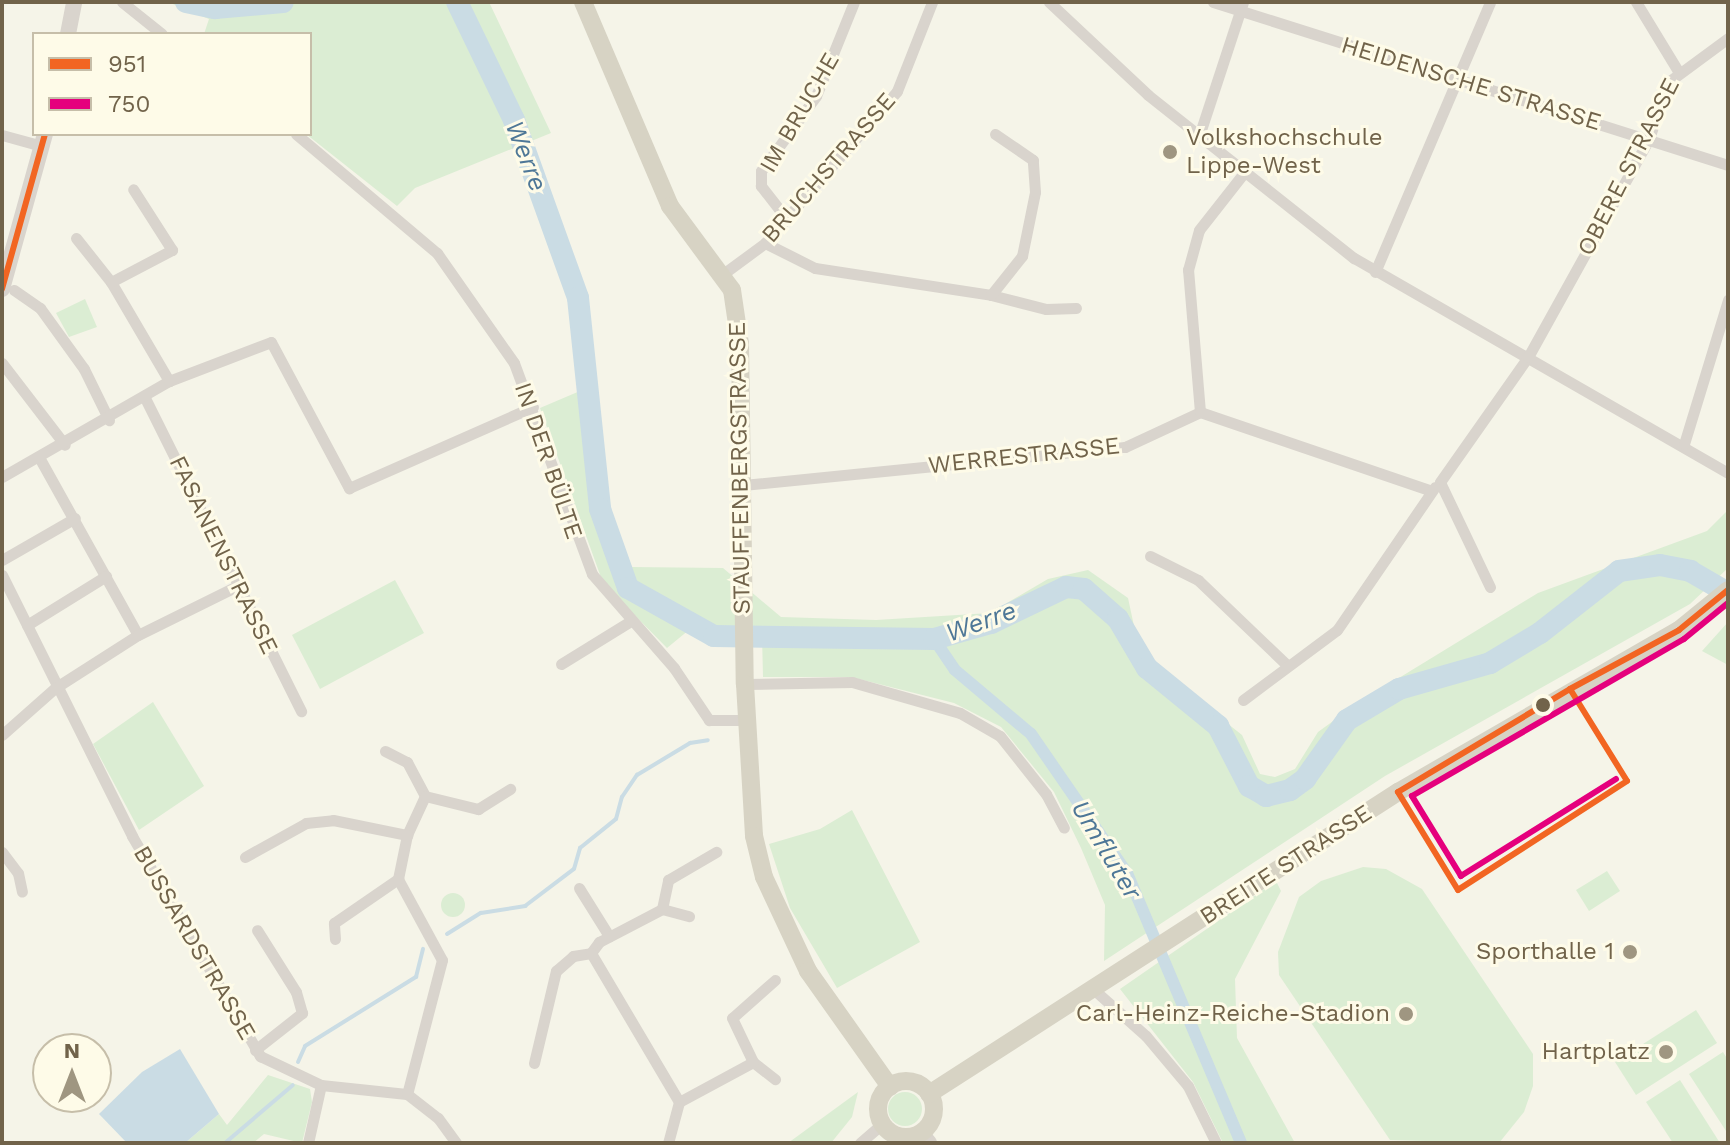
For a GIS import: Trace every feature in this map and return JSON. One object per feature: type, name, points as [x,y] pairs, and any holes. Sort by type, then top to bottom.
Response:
[{"type":"main road","name":"STAUFFENBERGSTRASSE","points":[[583,2],[670,206],[723,274],[737,314],[745,684],[754,836],[764,877],[808,971],[890,1087]]},
{"type":"main road","name":"BREITE STRASSE","points":[[929,1094],[1398,792],[1679,630],[1728,590]]},
{"type":"main road","points":[[907,1082],[929,1094],[933,1115],[925,1138],[904,1137],[882,1124],[880,1100],[890,1087],[907,1082]]},
{"type":"street","points":[[68,32],[74,2]]},
{"type":"street","points":[[122,2],[160,32]]},
{"type":"street","name":"IM BRUCHE","points":[[786,218],[761,186],[761,171],[816,96],[854,2]]},
{"type":"street","name":"BRUCHSTRASSE","points":[[723,274],[765,243],[897,91],[932,2]]},
{"type":"street","points":[[1049,2],[1243,174],[1375,272],[1684,444],[1728,473]]},
{"type":"street","name":"HEIDENSCHE STRASSE","points":[[1213,2],[1241,7],[1728,165]]},
{"type":"street","points":[[1375,272],[1460,80],[1490,2]]},
{"type":"street","points":[[1636,2],[1678,71]]},
{"type":"street","points":[[1199,136],[1241,7]]},
{"type":"street","name":"OBERE STRASSE","points":[[1429,490],[1440,482],[1528,357],[1649,139],[1667,83],[1678,71],[1728,38]]},
{"type":"street","points":[[991,295],[1022,256],[1035,192],[1033,160],[995,134]]},
{"type":"street","points":[[2,135],[44,140],[8,290],[40,308],[84,369],[109,420]]},
{"type":"street","name":"IN DER BÜLTE","points":[[298,136],[437,253],[514,363],[533,407],[577,545],[592,574],[629,622],[674,668],[709,720],[747,720]]},
{"type":"street","points":[[1243,174],[1199,230],[1188,270],[1200,412],[1429,490],[1337,630],[1243,700]]},
{"type":"street","points":[[111,282],[172,250],[133,189]]},
{"type":"street","points":[[76,238],[111,282],[169,381]]},
{"type":"street","points":[[765,243],[815,268],[991,295],[1046,309],[1076,308]]},
{"type":"street","points":[[1684,444],[1728,300]]},
{"type":"street","points":[[3,474],[65,445],[169,381],[271,342],[349,488],[533,407]]},
{"type":"street","points":[[2,363],[65,445]]},
{"type":"street","name":"FASANENSTRASSE","points":[[145,398],[241,584],[301,711]]},
{"type":"street","name":"WERRESTRASSE","points":[[743,485],[1125,447],[1200,412]]},
{"type":"street","points":[[40,459],[138,635]]},
{"type":"street","points":[[1440,482],[1490,587]]},
{"type":"street","points":[[2,560],[75,518]]},
{"type":"street","points":[[1150,556],[1198,580],[1287,665]]},
{"type":"street","name":"BUSSARDSTRASSE","points":[[2,575],[55,688],[132,836],[255,1050],[276,1068],[321,1085],[407,1094]]},
{"type":"street","points":[[27,625],[106,576]]},
{"type":"street","points":[[2,735],[55,688],[138,635],[241,584]]},
{"type":"street","points":[[561,664],[629,622]]},
{"type":"street","points":[[745,684],[852,682],[960,713],[1000,736],[1046,794],[1064,828]]},
{"type":"street","points":[[385,751],[407,762],[425,796],[478,809],[510,789]]},
{"type":"street","points":[[425,796],[407,835],[398,879],[442,960],[407,1094],[438,1118],[456,1143]]},
{"type":"street","points":[[245,857],[306,823],[333,820],[407,835]]},
{"type":"street","points":[[2,852],[18,873],[22,892]]},
{"type":"street","points":[[662,909],[668,880],[716,852]]},
{"type":"street","points":[[335,939],[334,923],[398,879]]},
{"type":"street","points":[[579,888],[609,936]]},
{"type":"street","points":[[534,1063],[556,971],[573,956],[591,953],[609,936],[662,909],[689,916]]},
{"type":"street","name":"BUSSARDSTRASSE","points":[[255,1050],[302,1013],[296,992],[257,930]]},
{"type":"street","points":[[591,953],[679,1102],[668,1143]]},
{"type":"street","points":[[775,980],[732,1018],[753,1062],[775,1079]]},
{"type":"street","points":[[1092,988],[1146,1036],[1188,1086],[1216,1143]]},
{"type":"street","points":[[679,1102],[753,1062]]},
{"type":"street","points":[[308,1143],[321,1085]]},
{"type":"street","points":[[860,1143],[882,1124]]},
{"type":"green space","points":[[168,2],[489,2],[551,133],[415,188],[397,206],[309,136],[312,136],[312,32],[205,32],[209,19]]},
{"type":"green space","points":[[85,299],[97,327],[69,337],[56,313]]},
{"type":"green space","points":[[587,388],[601,508],[632,567],[723,568],[781,617],[876,620],[990,613],[1048,579],[1088,570],[1128,598],[1134,626],[1154,665],[1242,735],[1260,774],[1275,777],[1295,769],[1318,732],[1358,703],[1538,593],[1707,531],[1728,510],[1728,568],[1690,604],[1385,776],[1104,961],[1105,905],[1081,848],[1054,792],[1001,727],[954,703],[851,677],[763,677],[762,636],[714,635],[695,625],[667,648],[603,583],[540,408]]},
{"type":"green space","points":[[395,580],[424,633],[320,689],[292,635]]},
{"type":"green space","points":[[1728,622],[1728,665],[1702,651]]},
{"type":"green space","points":[[153,702],[204,786],[139,830],[93,744]]},
{"type":"green space","points":[[852,810],[920,942],[837,988],[790,908],[769,844],[820,829]]},
{"type":"green space","name":"Carl-Heinz-Reiche-Stadion","points":[[1363,867],[1386,869],[1422,889],[1533,1054],[1533,1086],[1524,1112],[1499,1143],[1390,1140],[1279,975],[1278,952],[1299,897],[1321,881]]},
{"type":"green space","points":[[1607,871],[1620,891],[1589,911],[1576,890]]},
{"type":"green space","points":[[1276,881],[1281,891],[1235,979],[1237,1038],[1295,1143],[1223,1143],[1193,1082],[1120,989]]},
{"type":"green space","points":[[453,893],[462,896],[465,905],[462,914],[453,917],[444,914],[441,905],[444,896]]},
{"type":"green space","name":"Hartplatz","points":[[1696,1010],[1717,1043],[1636,1095],[1615,1062]]},
{"type":"green space","name":"Hartplatz","points":[[1723,1052],[1728,1060],[1728,1134],[1689,1074]]},
{"type":"green space","points":[[268,1075],[310,1089],[312,1102],[302,1143],[264,1134],[253,1143],[185,1143],[219,1114],[227,1125]]},
{"type":"green space","name":"Hartplatz","points":[[1680,1080],[1720,1143],[1673,1143],[1646,1102]]},
{"type":"green space","points":[[858,1092],[852,1117],[831,1143],[788,1143]]},
{"type":"green space","points":[[905,1092],[917,1097],[922,1109],[917,1121],[905,1126],[893,1121],[888,1109],[893,1097]]},
{"type":"shaded area","points":[[180,1049],[219,1114],[185,1143],[127,1143],[99,1114],[112,1113],[112,1101],[142,1072]]},
{"type":"waterway","name":"Werre","points":[[186,2],[215,8],[283,2]]},
{"type":"waterway","name":"Werre","points":[[457,2],[514,120],[578,298],[600,509],[628,588],[714,636],[934,639],[991,623],[1066,587],[1084,589],[1118,619],[1147,668],[1218,726],[1249,786],[1266,796],[1290,790],[1305,779],[1347,720],[1399,689],[1490,663],[1540,633],[1619,571],[1660,565],[1690,571],[1728,593]]},
{"type":"waterway","name":"Umfluter","points":[[934,639],[955,670],[1031,734],[1127,873],[1241,1143]]},
{"type":"waterway","points":[[447,934],[481,913],[525,906],[574,869],[580,848],[616,819],[622,797],[637,775],[690,743],[708,740]]},
{"type":"waterway","points":[[298,1062],[305,1046],[416,977],[423,949]]},
{"type":"waterway","points":[[225,1143],[293,1085]]},
{"type":"transit line","name":"951","points":[[2,289],[44,136]]},
{"type":"transit line","name":"951","points":[[1570,689],[1679,630],[1728,590]]},
{"type":"transit line","name":"750","points":[[1616,779],[1461,876],[1412,796],[1684,639],[1728,603]]},
{"type":"transit line","name":"951","points":[[1570,689],[1627,781],[1458,890],[1398,792],[1570,689]]},
{"type":"place","name":"Volkshochschule Lippe-West","points":[[1170,152]]},
{"type":"place","name":"Sporthalle 1","points":[[1630,952]]},
{"type":"place","name":"Carl-Heinz-Reiche-Stadion","points":[[1406,1014]]},
{"type":"place","name":"Hartplatz","points":[[1666,1052]]}]
